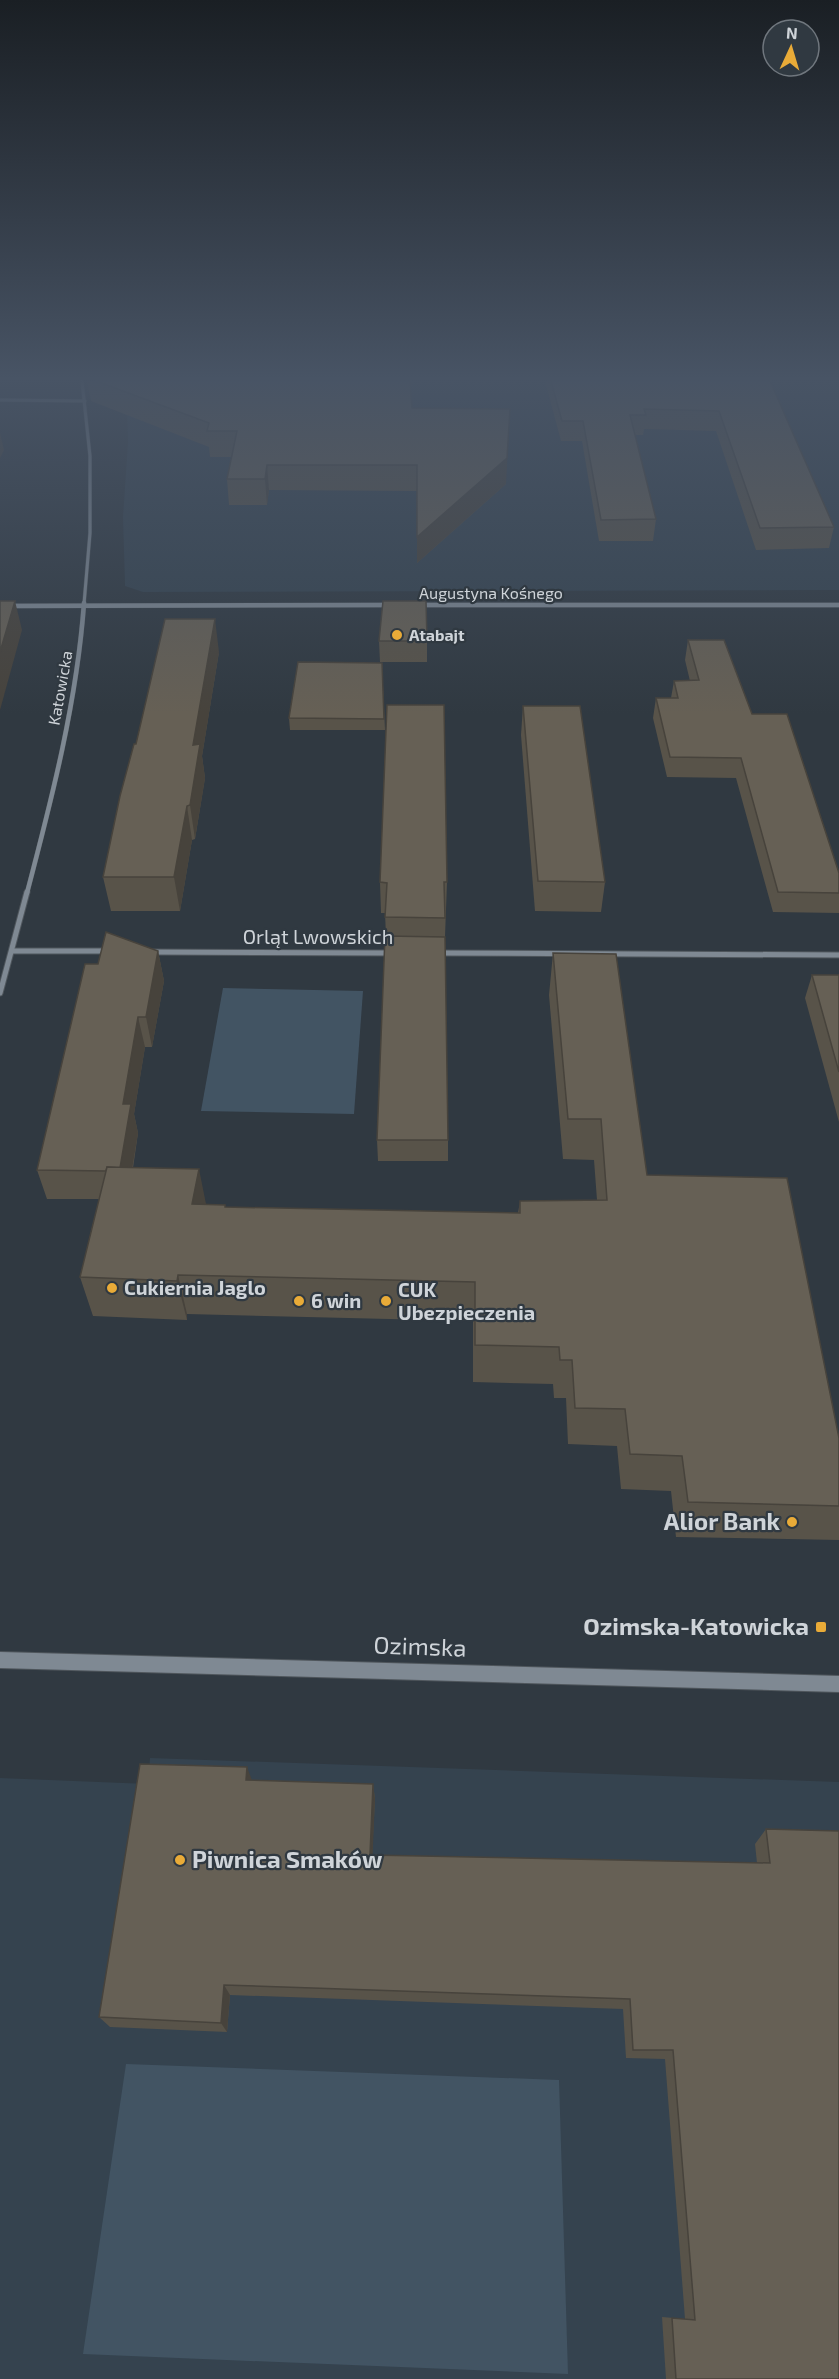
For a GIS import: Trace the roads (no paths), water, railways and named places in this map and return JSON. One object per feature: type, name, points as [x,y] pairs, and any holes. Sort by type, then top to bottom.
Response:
[{"type":"main road","name":"Ozimska","points":[[0,1660],[839,1683]]},
{"type":"street","name":"Katowicka","points":[[0,993],[13,951],[62,745],[85,605],[90,492]]},
{"type":"street","name":"Augustyna Kośnego","points":[[0,606],[399,605]]},
{"type":"street","name":"Augustyna Kośnego","points":[[411,605],[839,605]]},
{"type":"street","points":[[13,951],[117,952]]},
{"type":"street","name":"Orląt Lwowskich","points":[[139,952],[401,953]]},
{"type":"street","points":[[434,953],[839,955]]},
{"type":"place","name":"Atabajt","points":[[397,635]]},
{"type":"place","name":"Cukiernia Jaglo","points":[[112,1288]]},
{"type":"place","name":"6 win","points":[[299,1301]]},
{"type":"place","name":"CUK Ubezpieczenia","points":[[386,1301]]},
{"type":"place","name":"Alior Bank","points":[[792,1522]]},
{"type":"place","name":"Ozimska-Katowicka","points":[[821,1627]]},
{"type":"place","name":"Piwnica Smaków","points":[[180,1860]]}]
